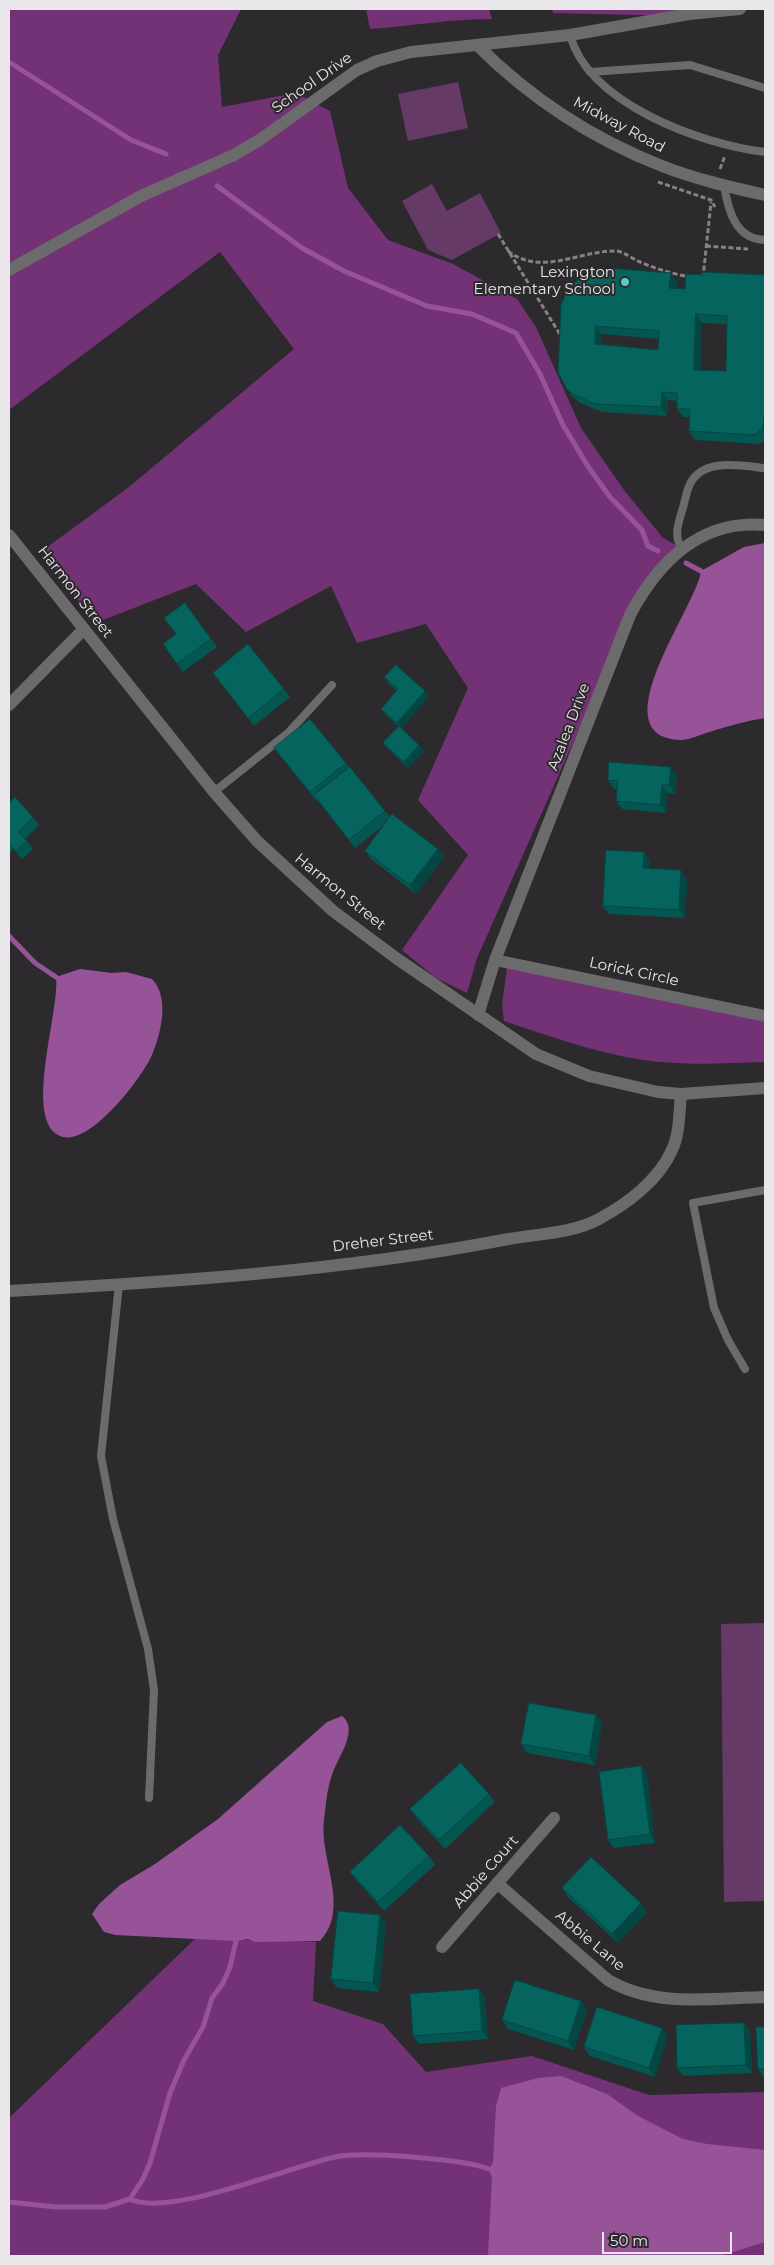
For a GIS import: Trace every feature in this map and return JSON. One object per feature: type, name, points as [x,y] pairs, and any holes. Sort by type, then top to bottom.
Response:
[{"type":"street","points":[[688,12],[740,9]]},
{"type":"street","name":"School Drive","points":[[9,270],[141,196],[234,155],[261,139],[357,70],[394,54],[570,35],[688,12]]},
{"type":"street","name":"Midway Road","points":[[477,45],[521,86],[564,116],[606,140],[662,166],[765,195]]},
{"type":"street","name":"Azalea Drive","points":[[478,1015],[495,960],[630,615],[647,587],[681,548],[714,530],[738,525],[765,525]]},
{"type":"street","name":"Harmon Street","points":[[9,534],[214,792],[280,864],[333,911],[478,1015],[536,1054],[589,1076],[658,1092],[681,1094],[765,1088]]},
{"type":"street","points":[[9,705],[84,630]]},
{"type":"street","name":"Lorick Circle","points":[[495,960],[765,1016]]},
{"type":"street","name":"Dreher Street","points":[[9,1291],[119,1284],[400,1256],[567,1229],[598,1220],[637,1193],[663,1167],[673,1149],[681,1094]]},
{"type":"street","name":"Abbie Court","points":[[442,1946],[554,1818]]},
{"type":"street","name":"Abbie Lane","points":[[497,1884],[608,1980],[622,1988],[659,1998],[765,1997]]},
{"type":"lane","points":[[570,35],[574,52],[590,72],[624,100],[670,125],[698,136],[765,152]]},
{"type":"lane","points":[[590,72],[690,65],[765,88]]},
{"type":"lane","points":[[724,185],[728,210],[734,222],[749,236],[765,240]]},
{"type":"lane","points":[[681,548],[678,541],[678,526],[690,484],[695,478],[706,470],[720,466],[765,468]]},
{"type":"lane","points":[[214,792],[288,732],[332,685]]},
{"type":"lane","points":[[745,1369],[728,1340],[714,1308],[693,1203],[765,1190]]},
{"type":"lane","points":[[119,1284],[101,1456],[113,1519],[148,1649],[154,1690],[149,1798]]},
{"type":"path","points":[[702,283],[711,200]]},
{"type":"path","points":[[498,234],[565,343]]},
{"type":"path","points":[[706,246],[754,250]]},
{"type":"path","points":[[508,251],[521,259],[544,264],[587,253],[621,252],[635,260],[683,276],[703,278]]},
{"type":"shaded area","points":[[9,9],[241,9],[218,55],[222,107],[296,93],[330,111],[348,188],[388,240],[453,264],[517,299],[536,327],[581,428],[624,490],[663,538],[681,548],[630,615],[477,958],[467,993],[436,978],[402,950],[468,855],[418,800],[468,688],[426,624],[357,643],[331,586],[246,632],[196,584],[95,623],[42,551],[129,487],[294,349],[220,252],[9,410]]},
{"type":"shaded area","points":[[366,9],[489,9],[492,19],[446,21],[370,29]]},
{"type":"shaded area","points":[[552,9],[681,9],[682,16],[553,13]]},
{"type":"shaded area","points":[[458,82],[468,128],[408,141],[398,94]]},
{"type":"shaded area","points":[[432,184],[447,211],[480,193],[501,233],[452,260],[428,250],[402,201]]},
{"type":"shaded area","points":[[765,543],[765,718],[683,740],[657,733],[648,717],[650,693],[659,666],[696,588],[701,571],[744,547]]},
{"type":"shaded area","points":[[507,968],[765,1020],[765,1062],[689,1064],[643,1060],[590,1049],[504,1021],[502,1005]]},
{"type":"shaded area","points":[[80,969],[112,973],[126,972],[152,979],[158,987],[161,996],[162,1016],[161,1026],[152,1055],[137,1080],[112,1110],[97,1123],[83,1133],[70,1137],[58,1135],[48,1124],[44,1107],[43,1086],[56,993],[56,977]]},
{"type":"shaded area","points":[[765,1623],[765,1901],[724,1902],[721,1624]]},
{"type":"shaded area","points":[[342,1716],[347,1722],[348,1736],[330,1780],[324,1820],[326,1851],[334,1898],[333,1914],[329,1928],[320,1941],[255,1942],[248,1939],[236,1941],[115,1935],[104,1932],[92,1914],[99,1904],[120,1885],[155,1864],[218,1819],[327,1722]]},
{"type":"shaded area","points":[[196,1938],[316,1942],[313,2001],[383,2024],[426,2072],[532,2056],[649,2095],[765,2092],[765,2256],[9,2256],[9,2118]]},
{"type":"shaded area","points":[[561,2076],[607,2094],[638,2116],[683,2139],[707,2144],[765,2150],[765,2242],[720,2256],[488,2256],[492,2178],[489,2169],[493,2163],[496,2106],[501,2088],[538,2078]]},
{"type":"building","points":[[607,268],[671,273],[669,288],[685,289],[686,274],[703,275],[703,272],[765,275],[765,417],[763,428],[754,435],[689,431],[690,409],[677,409],[677,393],[662,392],[661,407],[596,404],[574,395],[566,388],[558,372],[561,305],[568,288],[586,273]],"holes":[[[696,314],[727,316],[726,371],[694,370]],[[596,326],[659,331],[658,350],[595,344]]]},
{"type":"building","points":[[185,603],[211,639],[177,664],[163,644],[176,634],[164,618]]},
{"type":"building","points":[[248,644],[284,689],[248,718],[213,673]]},
{"type":"building","points":[[396,665],[425,691],[397,723],[381,709],[398,689],[384,677]]},
{"type":"building","points":[[310,719],[346,763],[310,792],[274,748]]},
{"type":"building","points":[[399,726],[419,745],[404,762],[383,743]]},
{"type":"building","points":[[609,762],[671,767],[669,785],[662,785],[660,805],[616,801],[618,781],[608,780]]},
{"type":"building","points":[[350,767],[385,811],[349,840],[314,795]]},
{"type":"building","points":[[15,797],[33,817],[18,832],[27,841],[16,851],[9,843],[9,803]]},
{"type":"building","points":[[392,814],[438,849],[410,885],[365,851]]},
{"type":"building","points":[[606,850],[644,852],[643,868],[681,870],[679,910],[603,906]]},
{"type":"building","points":[[529,1703],[596,1715],[589,1756],[521,1744]]},
{"type":"building","points":[[461,1763],[489,1794],[439,1840],[410,1809]]},
{"type":"building","points":[[641,1766],[650,1834],[608,1840],[599,1772]]},
{"type":"building","points":[[400,1825],[429,1856],[378,1902],[350,1872]]},
{"type":"building","points":[[591,1857],[641,1903],[612,1934],[562,1888]]},
{"type":"building","points":[[338,1911],[380,1915],[373,1983],[331,1979]]},
{"type":"building","points":[[515,1980],[581,2001],[568,2041],[502,2020]]},
{"type":"building","points":[[479,1989],[482,2031],[413,2036],[410,1994]]},
{"type":"building","points":[[597,2007],[662,2028],[649,2068],[584,2047]]},
{"type":"building","points":[[744,2023],[746,2065],[677,2068],[676,2025]]},
{"type":"building","points":[[756,2027],[765,2027],[765,2069],[758,2069]]},
{"type":"waterway","points":[[9,62],[131,140],[166,154]]},
{"type":"waterway","points":[[217,186],[302,248],[344,271],[427,306],[472,314],[516,333],[540,374],[563,425],[589,468],[610,497],[642,530],[648,546],[658,551]]},
{"type":"waterway","points":[[686,563],[701,571]]},
{"type":"waterway","points":[[9,936],[35,963],[56,977]]},
{"type":"waterway","points":[[9,2202],[56,2207],[105,2207],[130,2199],[143,2179],[150,2163],[170,2093],[184,2060],[203,2027],[212,1998],[223,1983],[230,1967],[236,1941]]},
{"type":"waterway","points":[[130,2199],[148,2203],[172,2202],[200,2197],[314,2162],[348,2155],[436,2159],[476,2165],[489,2169]]},
{"type":"place","name":"Lexington Elementary School","points":[[625,282]]}]
